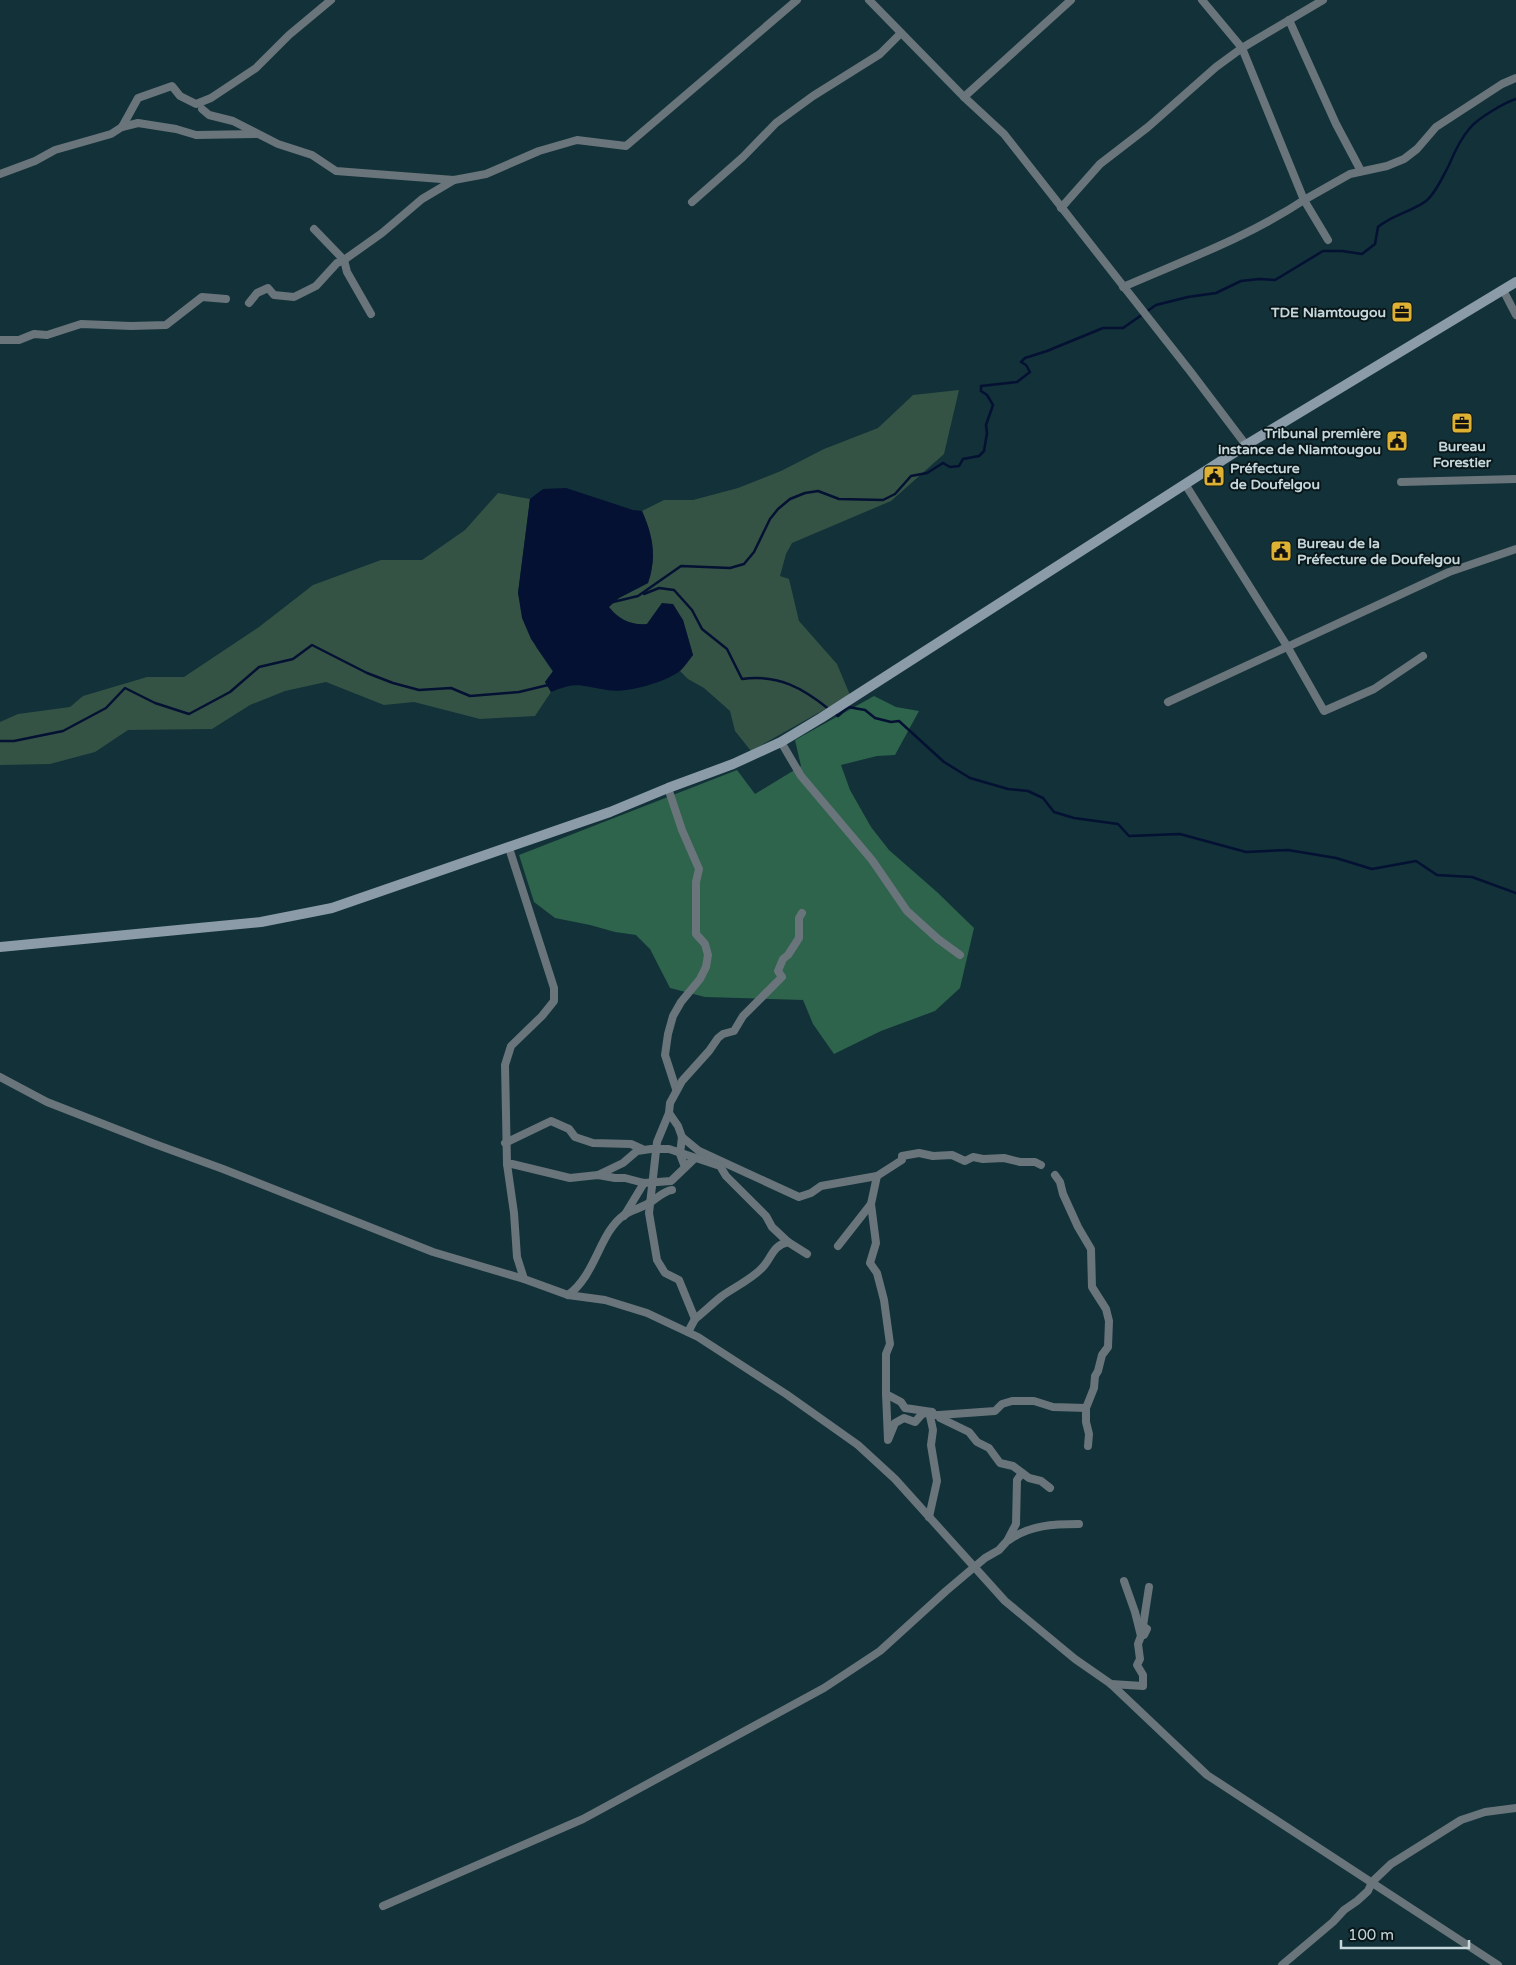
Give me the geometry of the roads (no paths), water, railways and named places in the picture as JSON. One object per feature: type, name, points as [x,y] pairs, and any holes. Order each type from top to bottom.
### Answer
[{"type":"main road","points":[[0,947],[261,922],[324,910],[610,812],[733,764],[781,742],[821,718],[1246,444],[1516,282]]},
{"type":"street","points":[[122,127],[138,98],[172,86],[180,96],[196,104],[211,98],[256,68],[289,35],[331,0]]},
{"type":"street","points":[[202,109],[209,115],[234,121],[278,144],[312,155],[336,171],[454,180],[486,174],[539,151],[577,140],[626,146],[797,0]]},
{"type":"street","points":[[869,0],[964,97],[1004,134],[1246,444]]},
{"type":"street","points":[[964,97],[1072,0]]},
{"type":"street","points":[[1202,0],[1242,48],[1304,200],[1328,240]]},
{"type":"street","points":[[1061,208],[1100,164],[1148,127],[1216,67],[1242,48],[1322,0]]},
{"type":"street","points":[[1289,20],[1336,124],[1361,171]]},
{"type":"street","points":[[692,202],[743,157],[776,123],[812,96],[864,66],[880,54],[901,33]]},
{"type":"street","points":[[1123,287],[1231,241],[1276,218],[1350,174],[1387,166],[1404,159],[1417,149],[1436,126],[1502,84],[1516,78]]},
{"type":"street","points":[[0,174],[36,161],[55,150],[111,134],[122,127],[138,123],[176,129],[196,135],[257,134]]},
{"type":"street","points":[[249,302],[257,293],[268,288],[274,295],[294,297],[316,286],[337,263],[382,233],[422,199],[454,180]]},
{"type":"street","points":[[314,229],[344,260],[347,272],[371,314]]},
{"type":"street","points":[[1503,290],[1516,315]]},
{"type":"street","points":[[0,340],[19,340],[34,334],[47,335],[81,324],[166,325],[202,297],[226,299]]},
{"type":"street","points":[[1401,482],[1516,479]]},
{"type":"street","points":[[1186,484],[1287,646],[1324,710],[1374,689],[1423,656]]},
{"type":"street","points":[[1168,702],[1449,572],[1516,549]]},
{"type":"street","points":[[781,742],[801,776],[872,860],[907,911],[938,939],[960,955]]},
{"type":"street","points":[[668,788],[682,830],[699,870],[696,882],[696,934],[705,944],[708,955],[706,967],[700,979],[681,1002],[668,1034],[665,1055],[676,1089]]},
{"type":"street","points":[[509,848],[554,988],[554,1001],[542,1016],[511,1046],[506,1065],[507,1164],[514,1213],[517,1257],[524,1279]]},
{"type":"street","points":[[695,1319],[679,1280],[665,1273],[657,1260],[649,1213],[657,1145],[676,1089],[718,1038],[723,1034],[734,1031],[743,1016],[782,977],[778,971],[783,959],[788,955],[799,938],[799,918],[802,913]]},
{"type":"street","points":[[0,1076],[47,1102],[433,1252],[568,1294],[605,1300],[647,1313],[698,1337],[786,1394],[858,1445],[895,1479],[1004,1601],[1075,1659],[1111,1684],[1207,1775],[1498,1965]]},
{"type":"street","points":[[669,1114],[678,1126],[682,1137],[680,1154],[685,1167]]},
{"type":"street","points":[[506,1143],[551,1121],[569,1129],[575,1137],[593,1144],[599,1142],[631,1144],[643,1150]]},
{"type":"street","points":[[682,1137],[699,1151],[799,1198],[821,1186],[877,1176],[902,1160],[902,1156],[919,1153],[933,1156],[952,1155],[965,1161],[973,1157],[983,1159],[1004,1158],[1020,1162],[1035,1162],[1041,1165]]},
{"type":"street","points":[[598,1175],[623,1163],[637,1151],[657,1145],[720,1166],[726,1176],[758,1207],[772,1227],[788,1242],[807,1254]]},
{"type":"street","points":[[507,1164],[570,1178],[598,1175],[644,1183],[672,1181],[695,1158]]},
{"type":"street","points":[[1055,1175],[1060,1182],[1062,1194],[1078,1227],[1091,1249],[1092,1287],[1106,1309],[1109,1321],[1108,1347],[1102,1355],[1095,1376],[1094,1388],[1086,1408],[1086,1422],[1089,1434],[1088,1446]]},
{"type":"street","points":[[877,1176],[870,1204],[876,1243],[870,1263],[877,1273],[884,1300],[890,1344],[886,1354],[888,1440],[895,1423],[904,1418],[915,1422],[922,1414],[995,1411],[1002,1404],[1034,1401],[1053,1408],[1086,1408]]},
{"type":"street","points":[[568,1294],[576,1289],[590,1270],[613,1228],[624,1216],[644,1183]]},
{"type":"street","points":[[624,1216],[651,1202],[667,1190],[672,1190]]},
{"type":"street","points":[[838,1246],[870,1204]]},
{"type":"street","points":[[688,1332],[695,1319],[722,1296],[764,1267],[777,1246],[788,1242]]},
{"type":"street","points":[[886,1394],[901,1402],[905,1408],[935,1413],[940,1418],[969,1432],[977,1442],[989,1448],[1000,1463],[1013,1466],[1050,1488]]},
{"type":"street","points":[[928,1517],[936,1481],[931,1445],[933,1430],[930,1416],[935,1413]]},
{"type":"street","points":[[383,1906],[583,1819],[824,1688],[880,1652],[974,1568],[999,1550],[1007,1541],[1016,1524],[1017,1480],[1022,1473]]},
{"type":"street","points":[[1007,1541],[1019,1533],[1048,1524],[1079,1524]]},
{"type":"street","points":[[1111,1684],[1143,1686],[1143,1675],[1137,1665],[1140,1659],[1138,1644],[1140,1636],[1135,1612],[1124,1581]]},
{"type":"street","points":[[1140,1636],[1144,1635],[1147,1629],[1143,1626],[1149,1587]]},
{"type":"street","points":[[1282,1965],[1368,1891],[1372,1882],[1392,1864],[1461,1820],[1485,1812],[1516,1808]]},
{"type":"water","points":[[566,488],[633,510],[642,511],[649,529],[653,555],[648,583],[619,598],[609,607],[626,621],[636,624],[647,624],[662,603],[673,604],[683,620],[693,655],[681,670],[666,679],[635,689],[615,691],[573,685],[551,692],[545,682],[553,671],[531,639],[522,618],[518,593],[530,499],[543,489]]},
{"type":"waterway","points":[[613,602],[638,596],[681,566],[730,568],[744,564],[754,552],[770,519],[778,509],[790,499],[805,493],[818,491],[839,499],[883,500],[895,494],[911,476],[927,473],[943,463],[950,467],[959,466],[963,459],[979,456],[984,451],[987,433],[986,425],[993,405],[987,395],[981,391],[981,386],[1017,382],[1030,372],[1026,365],[1021,362],[1025,358],[1103,328],[1123,328],[1156,305],[1188,297],[1216,293],[1241,281],[1275,280],[1323,251],[1362,254],[1375,244],[1378,227],[1389,219],[1420,205],[1430,198],[1461,141],[1474,124],[1492,111],[1516,99]]},
{"type":"waterway","points":[[644,594],[659,588],[674,590],[692,610],[702,629],[727,649],[742,679],[767,679],[789,684],[810,695],[830,710]]},
{"type":"waterway","points":[[0,741],[14,741],[63,731],[106,708],[125,688],[155,703],[189,714],[230,692],[259,667],[293,659],[312,645],[367,673],[419,690],[451,688],[470,696],[519,692],[548,685]]},
{"type":"waterway","points":[[835,713],[838,716],[848,707],[865,710],[875,718],[891,722],[899,721],[944,762],[970,778],[1008,789],[1028,791],[1043,798],[1054,812],[1074,818],[1118,824],[1129,836],[1180,834],[1246,852],[1288,850],[1336,858],[1372,869],[1416,861],[1437,875],[1472,877],[1516,893]]},
{"type":"place","name":"TDE Niamtougou","points":[[1402,312]]},
{"type":"place","name":"Bureau Forestier","points":[[1462,423]]},
{"type":"place","name":"Tribunal première instance de Niamtougou","points":[[1397,441]]},
{"type":"place","name":"Préfecture de Doufelgou","points":[[1214,476]]},
{"type":"place","name":"Bureau de la Préfecture de Doufelgou","points":[[1281,551]]}]
